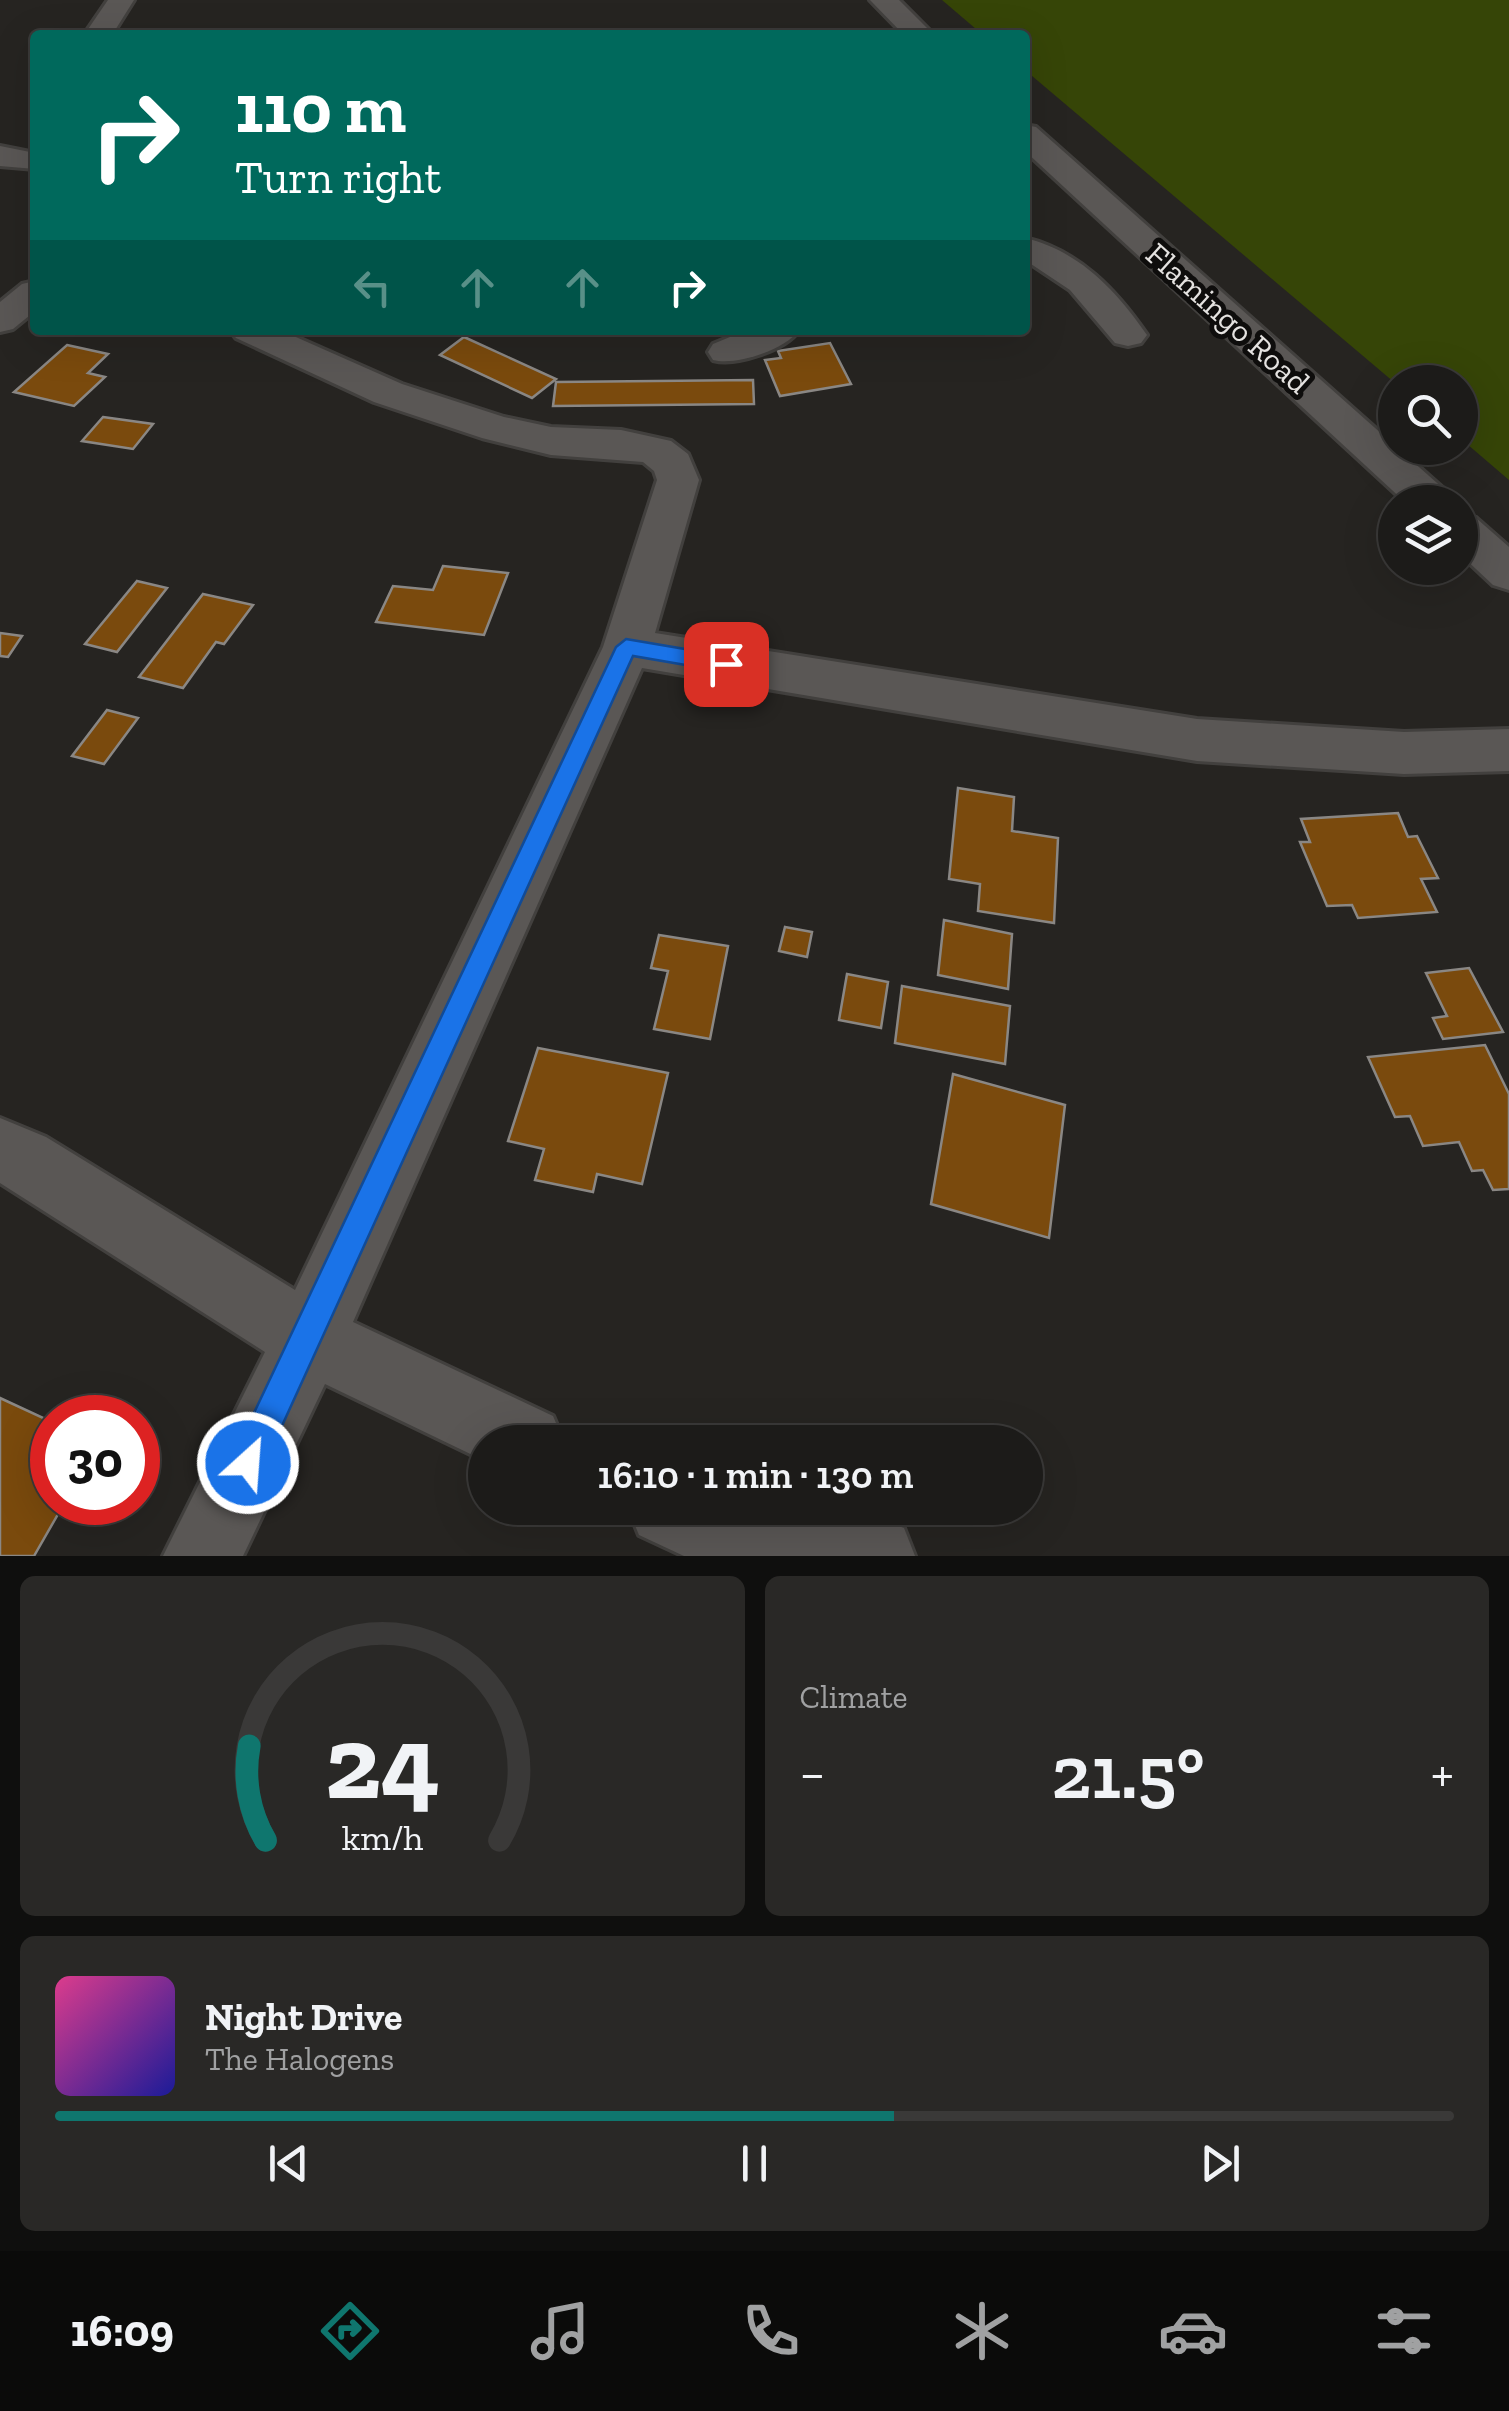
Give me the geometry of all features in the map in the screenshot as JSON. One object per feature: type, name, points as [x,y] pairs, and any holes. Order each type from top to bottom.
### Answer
[{"type":"street","points":[[101,30],[121,0]]},
{"type":"street","points":[[883,0],[915,30]]},
{"type":"street","name":"Flamingo Road","points":[[1030,139],[1412,485]]},
{"type":"street","points":[[1030,250],[1084,279],[1128,335]]},
{"type":"street","points":[[0,321],[30,296]]},
{"type":"street","points":[[202,1556],[309,1338],[626,647],[678,480],[673,464],[656,452],[621,444],[551,441],[496,429],[388,393],[260,335]]},
{"type":"street","points":[[727,352],[768,335]]},
{"type":"street","points":[[1478,546],[1509,574]]},
{"type":"street","points":[[626,647],[1197,740],[1404,753],[1509,750]]},
{"type":"street","points":[[0,1150],[309,1338],[491,1425]]},
{"type":"street","points":[[697,1525],[742,1550],[876,1556]]},
{"type":"green space","points":[[942,0],[1509,0],[1509,480],[1478,453],[1478,365],[1378,365],[1378,369],[1030,74],[1030,30],[977,30]]},
{"type":"building","points":[[464,337],[556,379],[532,398],[440,355]]},
{"type":"building","points":[[830,343],[851,384],[780,396],[765,360],[781,358],[778,351]]},
{"type":"building","points":[[67,345],[108,354],[88,373],[105,377],[74,406],[14,392]]},
{"type":"building","points":[[753,380],[754,404],[553,406],[556,382]]},
{"type":"building","points":[[103,417],[153,424],[133,449],[82,441]]},
{"type":"building","points":[[443,566],[508,573],[484,635],[376,622],[393,586],[433,590]]},
{"type":"building","points":[[137,581],[167,588],[117,652],[85,644]]},
{"type":"building","points":[[203,594],[253,605],[224,644],[216,642],[183,688],[139,677]]},
{"type":"building","points":[[0,633],[22,636],[8,657],[0,656]]},
{"type":"building","points":[[107,710],[138,718],[104,764],[72,756]]},
{"type":"building","points":[[958,788],[1014,797],[1012,831],[1058,838],[1054,923],[978,911],[980,884],[949,879]]},
{"type":"building","points":[[1398,813],[1408,837],[1417,836],[1438,878],[1421,879],[1437,912],[1358,918],[1352,905],[1327,906],[1300,842],[1310,842],[1301,819]]},
{"type":"building","points":[[944,920],[1012,934],[1008,989],[938,975]]},
{"type":"building","points":[[785,927],[812,932],[807,957],[779,951]]},
{"type":"building","points":[[659,935],[728,946],[710,1039],[654,1029],[668,971],[651,968]]},
{"type":"building","points":[[1469,968],[1503,1032],[1443,1039],[1433,1018],[1447,1016],[1426,973]]},
{"type":"building","points":[[847,974],[888,982],[881,1028],[839,1020]]},
{"type":"building","points":[[902,986],[1010,1006],[1005,1064],[895,1043]]},
{"type":"building","points":[[1485,1045],[1509,1094],[1509,1189],[1493,1190],[1483,1170],[1472,1171],[1459,1142],[1423,1146],[1410,1116],[1395,1117],[1368,1057]]},
{"type":"building","points":[[538,1048],[668,1073],[642,1184],[597,1174],[593,1192],[535,1180],[544,1149],[508,1141]]},
{"type":"building","points":[[953,1074],[1065,1105],[1049,1238],[931,1204]]},
{"type":"building","points":[[0,1398],[30,1412],[30,1525],[52,1525],[34,1556],[0,1556]]},
{"type":"route","points":[[248,1463],[393,1158],[626,647],[726,664]]}]
